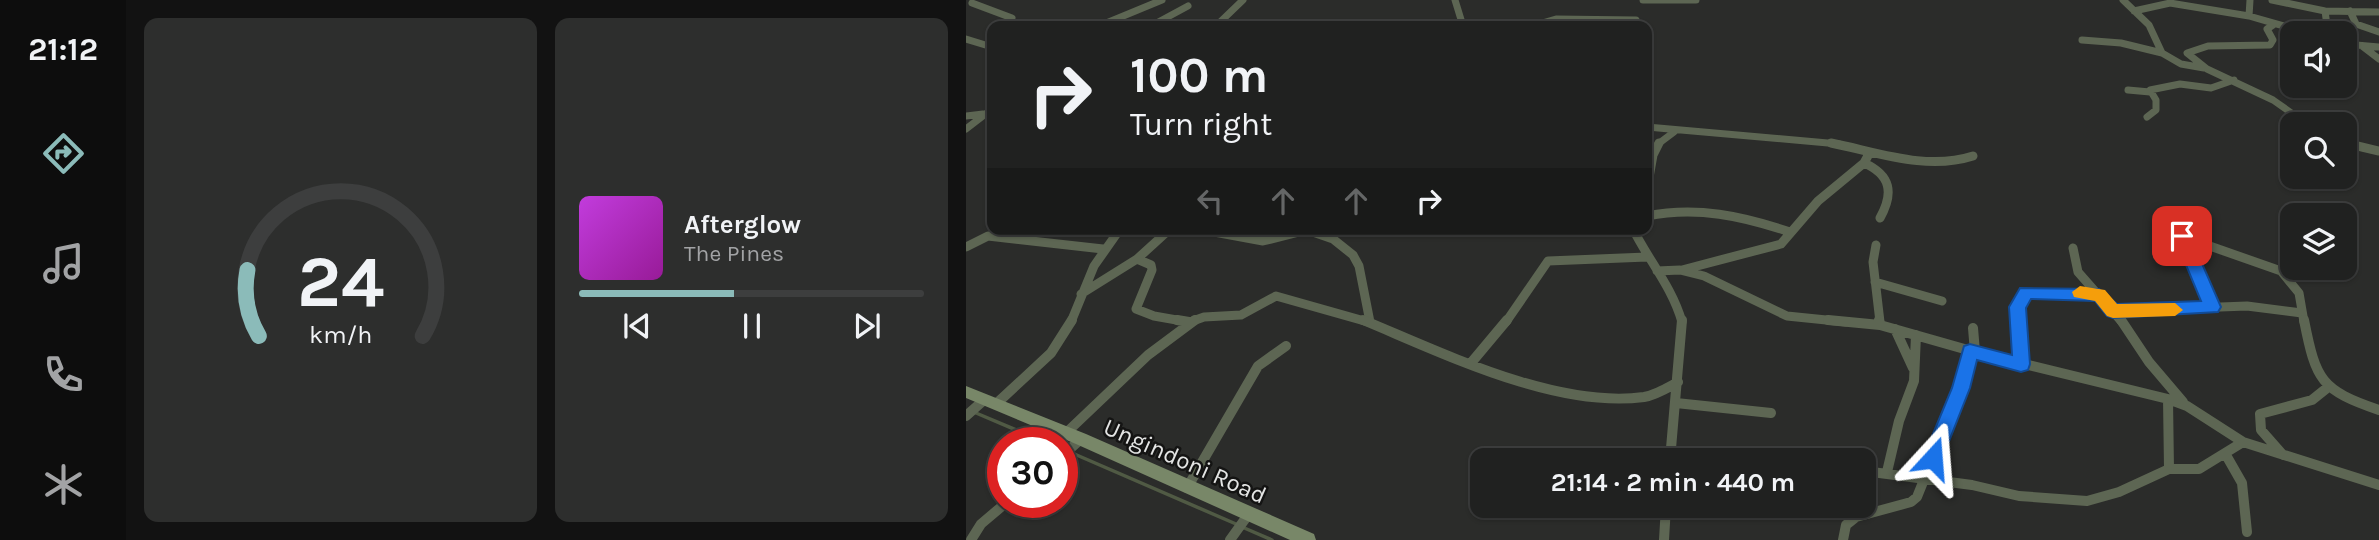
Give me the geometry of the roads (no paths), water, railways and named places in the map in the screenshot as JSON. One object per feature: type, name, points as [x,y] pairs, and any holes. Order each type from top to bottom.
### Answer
[{"type":"main road","name":"Ungindoni Road","points":[[966,392],[1051,427]]},
{"type":"main road","name":"Ungindoni Road","points":[[1078,438],[1308,540]]},
{"type":"street","points":[[1113,21],[1162,0]]},
{"type":"street","points":[[1222,21],[1243,0]]},
{"type":"street","points":[[1455,0],[1461,21]]},
{"type":"street","points":[[1643,0],[1696,0]]},
{"type":"street","points":[[2123,0],[2152,29],[2162,53]]},
{"type":"street","points":[[2249,16],[2250,0]]},
{"type":"street","points":[[2272,0],[2325,12],[2379,12]]},
{"type":"street","points":[[972,3],[1012,18]]},
{"type":"street","points":[[2134,11],[2170,3],[2249,16],[2280,26]]},
{"type":"street","points":[[1161,21],[1188,6]]},
{"type":"street","points":[[2325,12],[2327,21]]},
{"type":"street","points":[[2350,12],[2359,26],[2379,32]]},
{"type":"street","points":[[1548,21],[1557,18],[1586,21]]},
{"type":"street","points":[[1631,21],[1636,20]]},
{"type":"street","points":[[2207,69],[2189,56],[2188,51],[2214,44],[2264,47],[2273,43],[2267,29],[2273,24]]},
{"type":"street","points":[[966,39],[987,45]]},
{"type":"street","points":[[2082,40],[2092,43],[2121,43],[2162,53],[2181,64],[2207,69],[2235,80],[2290,112]]},
{"type":"street","points":[[2357,45],[2379,47]]},
{"type":"street","points":[[2362,46],[2379,59]]},
{"type":"street","points":[[2128,90],[2150,92],[2168,85],[2211,88],[2235,80]]},
{"type":"street","points":[[2147,117],[2156,110],[2150,92]]},
{"type":"street","points":[[966,116],[985,114]]},
{"type":"street","points":[[966,129],[985,114]]},
{"type":"street","points":[[1652,128],[1824,141],[1922,162],[1954,162],[1973,156]]},
{"type":"street","points":[[1652,155],[1656,145],[1666,135],[1679,131]]},
{"type":"street","points":[[2357,146],[2379,151]]},
{"type":"street","points":[[1657,271],[1680,270],[1781,244],[1818,201],[1864,163],[1870,152]]},
{"type":"street","points":[[1864,163],[1881,170],[1887,181],[1890,202],[1880,218]]},
{"type":"street","points":[[1652,215],[1671,211],[1721,213],[1790,232]]},
{"type":"street","points":[[2167,231],[2281,271],[2299,293],[2318,373],[2327,388],[2379,410]]},
{"type":"street","points":[[966,247],[987,232]]},
{"type":"street","points":[[966,416],[990,402],[1058,344],[1103,248],[1115,235]]},
{"type":"street","points":[[1081,294],[1137,260],[1164,235]]},
{"type":"street","points":[[1223,235],[1263,241],[1287,235]]},
{"type":"street","points":[[1321,235],[1333,239],[1353,254],[1359,266],[1370,322]]},
{"type":"street","points":[[1637,235],[1647,257],[1672,292],[1682,321],[1671,448]]},
{"type":"street","points":[[983,236],[1103,248]]},
{"type":"street","points":[[2182,236],[2212,307]]},
{"type":"street","points":[[1876,244],[1873,255],[1880,325]]},
{"type":"street","points":[[2073,248],[2078,272],[2113,311],[2171,391],[2187,406],[2243,442],[2377,487]]},
{"type":"street","points":[[1471,363],[1502,328],[1548,261],[1647,257]]},
{"type":"street","points":[[1137,260],[1151,265],[1152,270],[1136,309],[1154,316],[1189,322]]},
{"type":"street","points":[[1680,270],[1721,283],[1787,316],[1880,325],[1973,352],[2168,399],[2187,406]]},
{"type":"street","points":[[1875,282],[1942,301]]},
{"type":"street","points":[[2021,364],[2018,307],[2026,293],[2099,295]]},
{"type":"street","points":[[1072,427],[1148,355],[1189,322],[1204,317],[1241,315],[1276,296],[1370,322],[1496,374],[1541,386],[1609,398],[1656,394],[1678,382]]},
{"type":"street","points":[[2113,311],[2264,307],[2302,313]]},
{"type":"street","points":[[1843,540],[1846,525],[1856,517],[1911,502],[1927,478],[1973,352],[1973,328]]},
{"type":"street","points":[[1895,329],[1915,373]]},
{"type":"street","points":[[1887,472],[1899,421],[1915,373],[1916,335]]},
{"type":"street","points":[[1187,488],[1258,366],[1286,346]]},
{"type":"street","points":[[2283,455],[2261,430],[2260,414],[2278,407],[2303,405],[2327,388]]},
{"type":"street","points":[[2168,399],[2169,469]]},
{"type":"street","points":[[1676,403],[1771,413]]},
{"type":"street","points":[[1078,442],[1081,439]]},
{"type":"street","points":[[1876,472],[1927,478],[2019,496],[2087,501],[2119,492],[2169,469],[2189,473],[2226,455],[2243,442]]},
{"type":"street","points":[[2226,455],[2242,483],[2247,532]]},
{"type":"street","points":[[1230,540],[1248,515]]},
{"type":"street","points":[[971,540],[988,518]]},
{"type":"street","points":[[1664,540],[1666,518]]},
{"type":"waterway","points":[[976,413],[1009,427]]},
{"type":"waterway","points":[[1078,456],[1236,524]]},
{"type":"waterway","points":[[1242,527],[1272,540]]}]
